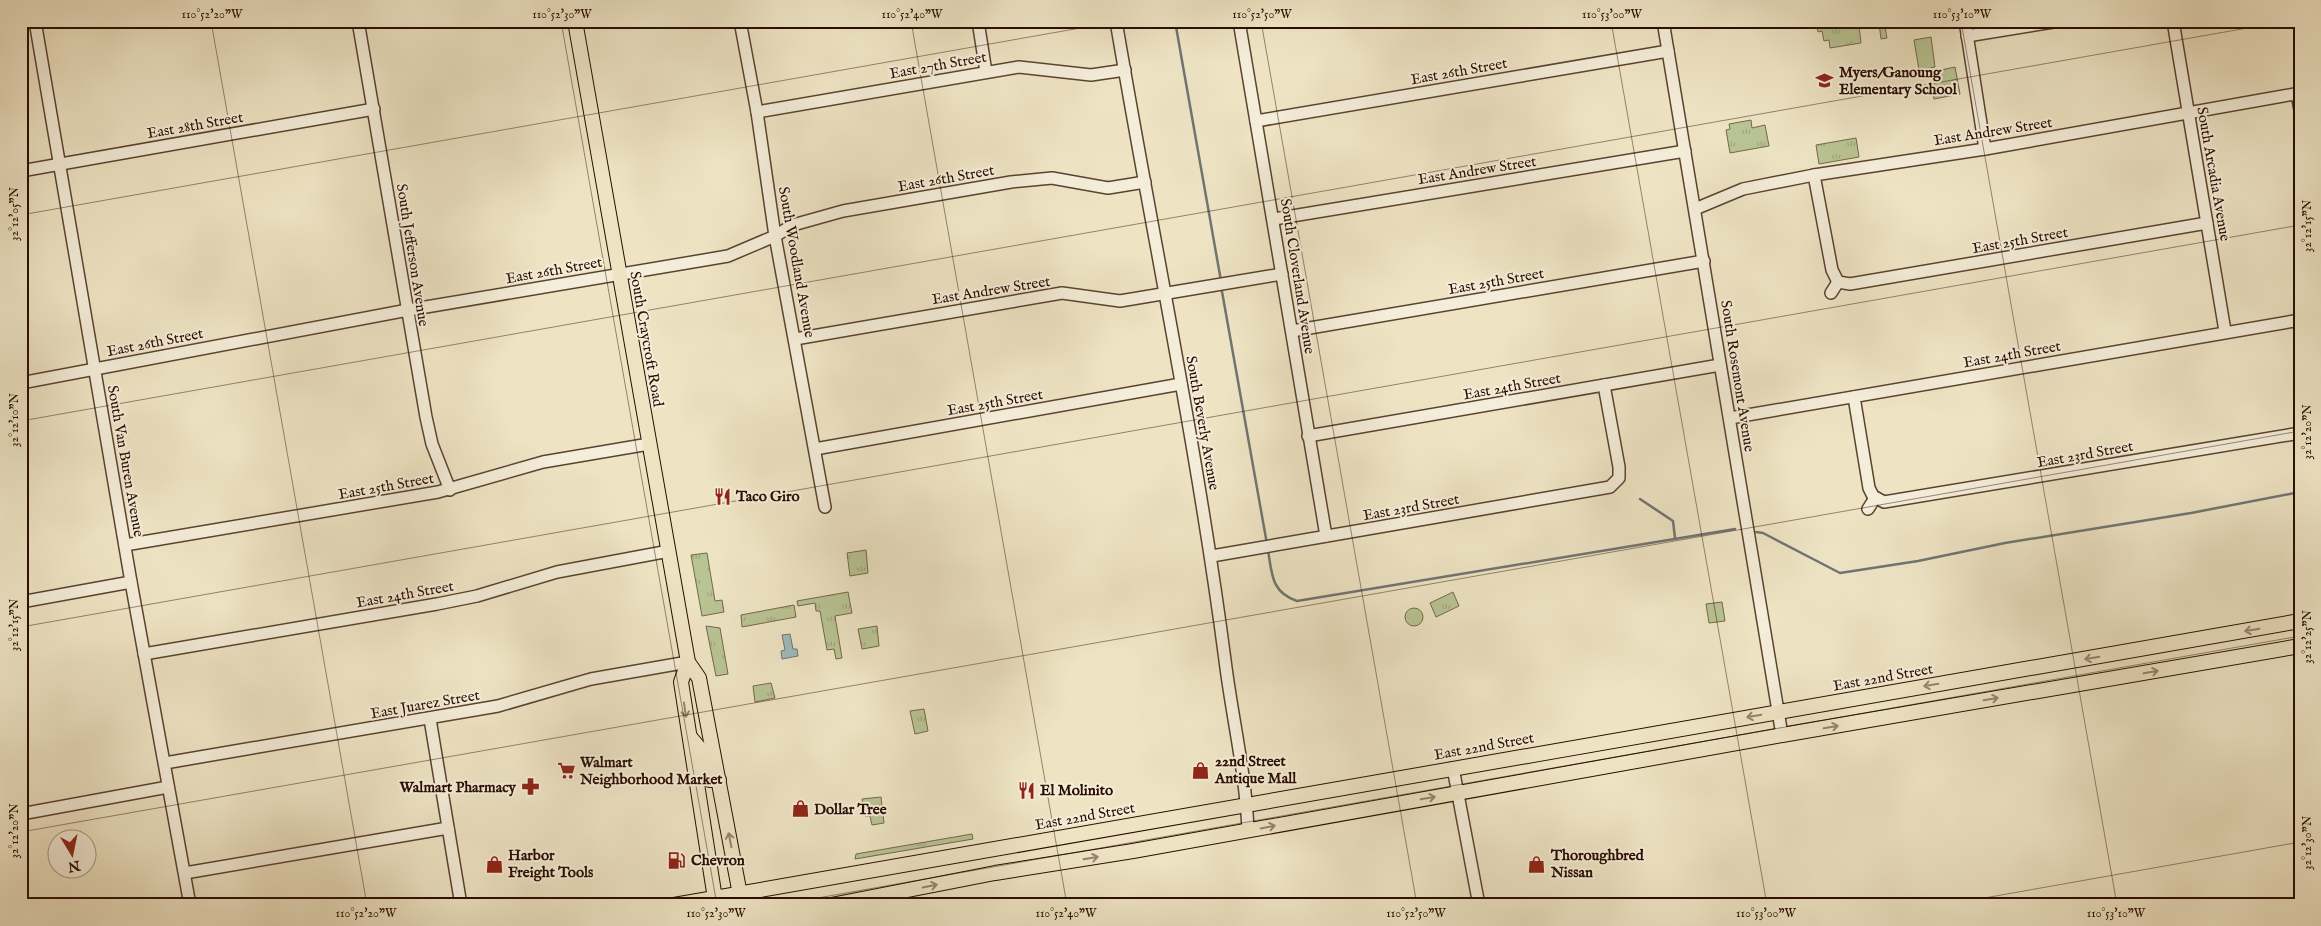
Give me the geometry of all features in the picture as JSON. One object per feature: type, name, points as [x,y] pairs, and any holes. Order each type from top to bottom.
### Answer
[{"type":"main road","name":"South Craycroft Road","points":[[575,21],[618,274],[688,662],[700,678],[741,899]]},
{"type":"main road","name":"East 22nd Street","points":[[674,905],[741,899],[1247,804],[2300,622]]},
{"type":"main road","points":[[831,905],[995,873],[1248,831],[1782,735],[2300,646]]},
{"type":"main road","name":"South Craycroft Road","points":[[688,662],[681,682],[715,901]]},
{"type":"main road","points":[[2060,663],[2064,687]]},
{"type":"main road","points":[[689,735],[701,750],[708,778],[719,780]]},
{"type":"street","name":"South Van Buren Avenue","points":[[35,21],[131,582],[190,905]]},
{"type":"street","name":"South Jefferson Avenue","points":[[358,21],[427,423],[432,444],[450,490]]},
{"type":"street","name":"South Woodland Avenue","points":[[740,21],[757,112],[775,236],[796,339],[825,507]]},
{"type":"street","points":[[978,21],[986,72]]},
{"type":"street","name":"South Beverly Avenue","points":[[1116,21],[1212,556],[1232,713],[1247,804],[1248,831]]},
{"type":"street","name":"South Cloverland Avenue","points":[[1239,21],[1274,219],[1308,436],[1326,536]]},
{"type":"street","name":"South Rosemont Avenue","points":[[1663,21],[1782,735]]},
{"type":"street","points":[[1965,21],[1985,148]]},
{"type":"street","points":[[1967,36],[2060,21]]},
{"type":"street","name":"South Arcadia Avenue","points":[[2173,21],[2225,331]]},
{"type":"street","name":"East 26th Street","points":[[1256,121],[1668,51]]},
{"type":"street","name":"East 27th Street","points":[[757,112],[1019,67],[1091,75],[1125,70]]},
{"type":"street","points":[[2298,94],[2300,110]]},
{"type":"street","name":"East Andrew Street","points":[[1695,209],[1743,189],[1814,175],[2189,114],[2298,94]]},
{"type":"street","name":"East 28th Street","points":[[21,171],[374,109]]},
{"type":"street","name":"East Andrew Street","points":[[1274,219],[1684,151]]},
{"type":"street","points":[[1814,175],[1832,270],[1838,282],[1830,293]]},
{"type":"street","name":"East 26th Street","points":[[21,382],[408,310],[728,256],[775,236],[793,225],[843,211],[1023,179],[1052,178],[1108,188],[1145,182]]},
{"type":"street","name":"East 25th Street","points":[[1838,282],[1850,284],[2207,223]]},
{"type":"street","name":"East 25th Street","points":[[1292,331],[1704,261]]},
{"type":"street","name":"East Andrew Street","points":[[796,339],[1062,293],[1120,301],[1282,274]]},
{"type":"street","name":"East 24th Street","points":[[1730,418],[2225,331],[2300,320]]},
{"type":"street","name":"East 24th Street","points":[[1308,436],[1720,365]]},
{"type":"street","name":"East 25th Street","points":[[815,449],[1181,384]]},
{"type":"street","name":"East 23rd Street","points":[[1212,556],[1618,486],[1619,467],[1604,385]]},
{"type":"street","points":[[1854,397],[1869,488],[1875,498],[1868,509]]},
{"type":"street","name":"East 23rd Street","points":[[1875,498],[1881,501],[1889,501],[2300,433]]},
{"type":"street","name":"East 25th Street","points":[[126,545],[450,490],[543,462],[649,444]]},
{"type":"street","name":"East 24th Street","points":[[144,654],[460,600],[557,572],[669,551]]},
{"type":"street","points":[[21,602],[131,582]]},
{"type":"street","name":"East Juarez Street","points":[[165,763],[498,706],[591,680],[688,662]]},
{"type":"street","points":[[430,719],[460,905]]},
{"type":"street","points":[[1453,768],[1479,905]]},
{"type":"street","points":[[21,814],[168,787]]},
{"type":"street","points":[[185,873],[448,828]]},
{"type":"green space","points":[[1816,21],[1884,21],[1887,38],[1881,39],[1879,23],[1859,26],[1861,43],[1830,48],[1829,40],[1824,41],[1822,31],[1818,32]]},
{"type":"green space","points":[[1931,37],[1935,67],[1919,70],[1914,40]]},
{"type":"green space","points":[[1955,67],[1960,94],[1934,99],[1931,83],[1936,71]]},
{"type":"green space","points":[[1751,120],[1752,128],[1765,125],[1769,146],[1730,153],[1726,130],[1730,129],[1729,124]]},
{"type":"green space","points":[[1856,138],[1859,157],[1819,164],[1816,145]]},
{"type":"green space","points":[[866,550],[868,573],[850,576],[847,553]]},
{"type":"green space","points":[[707,553],[715,601],[722,600],[724,612],[702,616],[691,555]]},
{"type":"green space","points":[[848,592],[852,613],[835,616],[842,658],[836,659],[834,649],[827,650],[820,611],[816,611],[815,603],[798,606],[797,601]]},
{"type":"green space","points":[[1453,592],[1459,606],[1436,617],[1430,603]]},
{"type":"green space","points":[[1722,602],[1725,621],[1709,623],[1706,604]]},
{"type":"green space","points":[[794,605],[796,617],[742,627],[741,615]]},
{"type":"green space","points":[[1414,608],[1422,613],[1423,617],[1418,625],[1414,626],[1406,621],[1405,617],[1410,609]]},
{"type":"green space","points":[[706,626],[720,628],[728,674],[716,676]]},
{"type":"green space","points":[[877,626],[879,646],[862,649],[858,629]]},
{"type":"green space","points":[[771,683],[775,698],[755,702],[753,686]]},
{"type":"green space","points":[[924,709],[928,731],[915,734],[910,711]]},
{"type":"green space","points":[[881,797],[884,823],[872,825],[870,816],[865,816],[862,799]]},
{"type":"green space","points":[[972,834],[973,839],[855,859],[856,854]]},
{"type":"water","points":[[790,634],[793,649],[797,649],[798,656],[782,659],[781,651],[785,650],[782,635]]},
{"type":"waterway","points":[[1175,21],[1221,281]]},
{"type":"waterway","points":[[1221,286],[1267,544]]},
{"type":"waterway","points":[[1756,532],[1763,533],[1840,573],[1918,561],[2005,543],[2191,513],[2300,492]]},
{"type":"waterway","points":[[1640,499],[1673,521],[1675,538]]},
{"type":"waterway","points":[[1268,550],[1272,574],[1277,587],[1282,593],[1297,601],[1735,529]]},
{"type":"place","name":"Myers/Ganoung Elementary School","points":[[1825,81]]},
{"type":"place","name":"Taco Giro","points":[[722,496]]},
{"type":"place","name":"22nd Street Antique Mall","points":[[1201,770]]},
{"type":"place","name":"Walmart Neighborhood Market","points":[[566,771]]},
{"type":"place","name":"Walmart Pharmacy","points":[[530,787]]},
{"type":"place","name":"El Molinito","points":[[1026,790]]},
{"type":"place","name":"Dollar Tree","points":[[800,809]]},
{"type":"place","name":"Chevron","points":[[677,860]]},
{"type":"place","name":"Harbor Freight Tools","points":[[494,864]]},
{"type":"place","name":"Thoroughbred Nissan","points":[[1537,864]]}]
